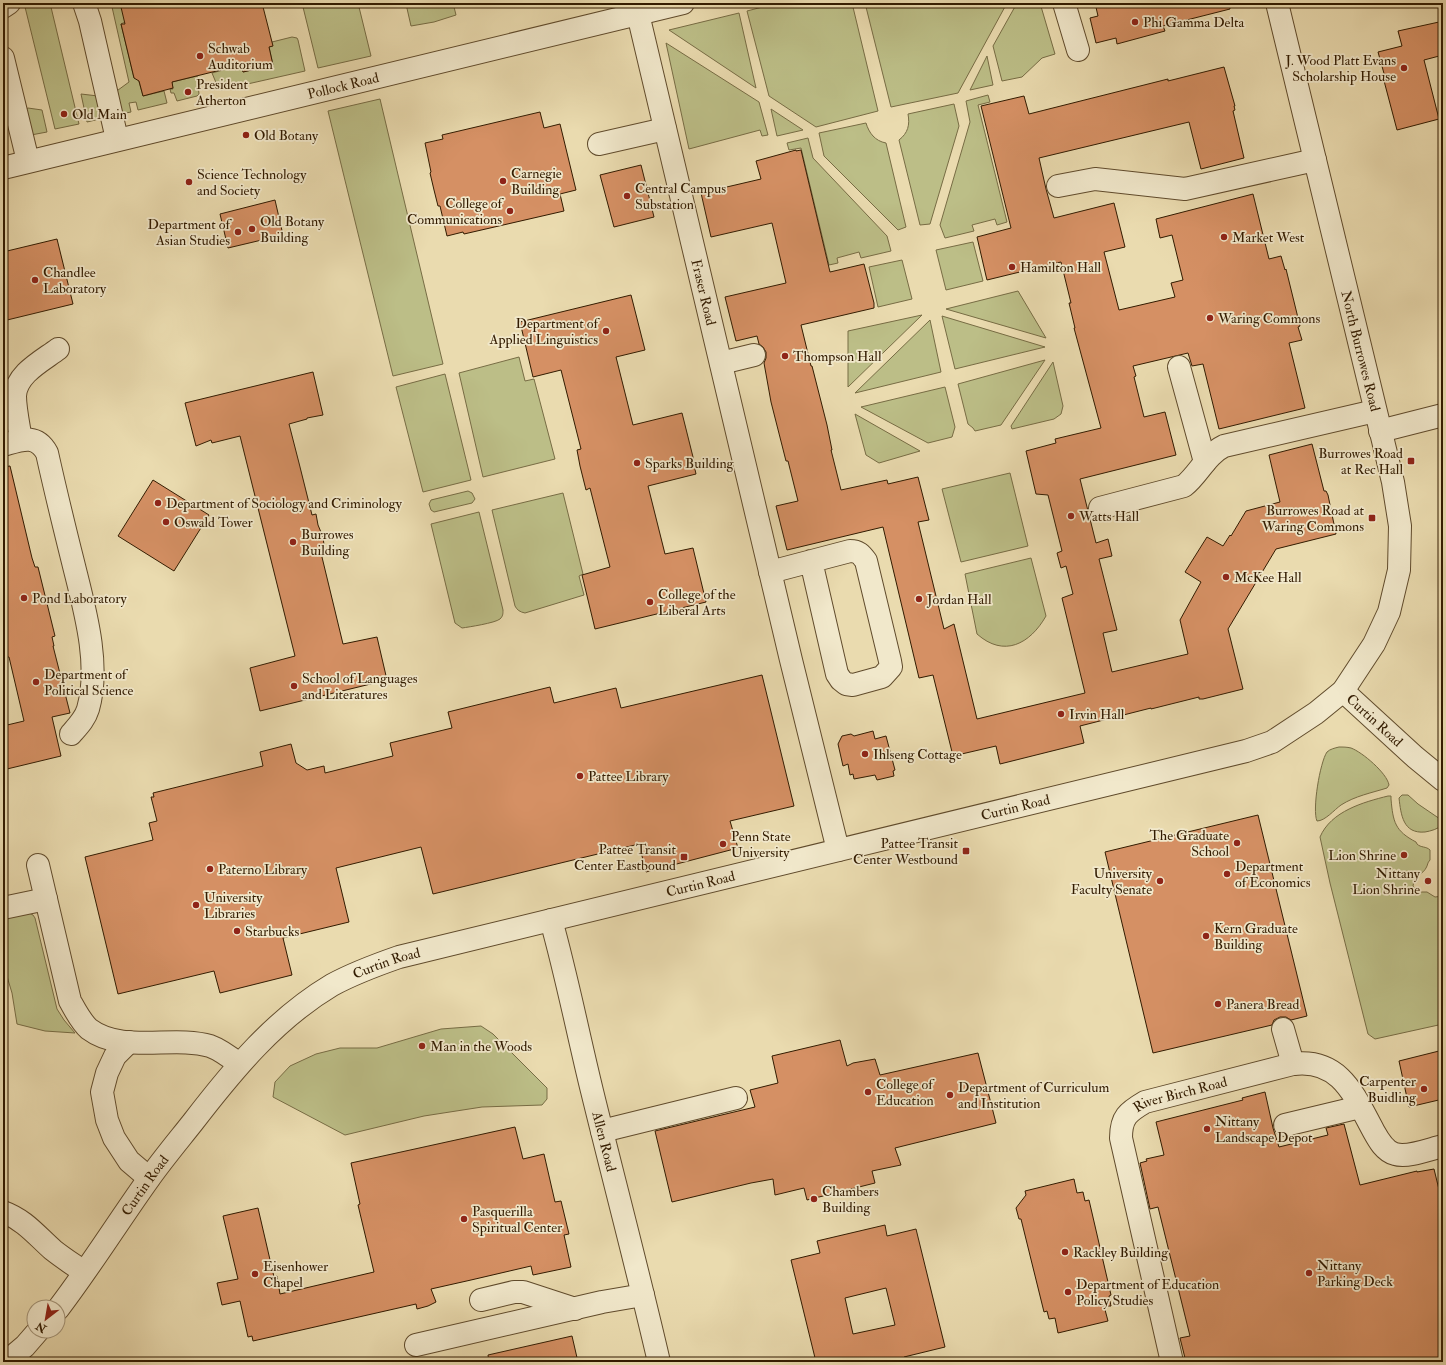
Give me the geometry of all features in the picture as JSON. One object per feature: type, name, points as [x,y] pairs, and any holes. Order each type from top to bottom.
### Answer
[{"type":"street","points":[[3,7],[9,3]]},
{"type":"street","points":[[84,3],[90,21],[118,139]]},
{"type":"street","name":"Pollock Road","points":[[3,168],[683,3]]},
{"type":"street","points":[[1064,3],[1078,50]]},
{"type":"street","name":"North Burrowes Road","points":[[1277,3],[1393,482],[1400,526],[1399,570],[1392,604],[1368,655],[1343,691]]},
{"type":"street","name":"Fraser Road","points":[[638,14],[770,572],[838,850]]},
{"type":"street","points":[[3,58],[28,161]]},
{"type":"street","points":[[599,144],[665,129]]},
{"type":"street","points":[[1058,186],[1095,179],[1185,189],[1315,160]]},
{"type":"street","points":[[58,349],[33,367],[19,382],[15,396],[12,442],[28,439],[37,442],[47,453],[88,628],[93,669],[91,694],[88,710],[81,723],[71,734]]},
{"type":"street","points":[[721,363],[754,355]]},
{"type":"street","points":[[1179,367],[1205,462]]},
{"type":"street","points":[[1100,508],[1184,486],[1192,480],[1212,453],[1224,446],[1378,421],[1443,415]]},
{"type":"street","points":[[770,572],[811,561],[850,551],[856,551],[862,555],[866,561],[890,661],[890,667],[882,677],[853,685],[846,684],[841,680],[838,674],[811,561]]},
{"type":"street","name":"Curtin Road","points":[[65,1299],[149,1178],[239,1064],[265,1036],[307,1002],[333,985],[362,970],[399,957],[1246,751],[1272,742],[1316,713],[1343,691],[1415,757],[1443,780]]},
{"type":"street","points":[[38,865],[70,1001],[78,1015],[89,1028],[106,1038],[129,1042],[195,1044],[210,1046],[222,1052],[239,1064]]},
{"type":"street","points":[[3,908],[46,899]]},
{"type":"street","name":"Allen Road","points":[[551,920],[659,1362]]},
{"type":"street","points":[[1283,1030],[1292,1064]]},
{"type":"street","points":[[129,1042],[115,1056],[107,1074],[102,1092],[107,1120],[114,1138],[129,1161],[149,1178]]},
{"type":"street","name":"River Birch Road","points":[[1172,1362],[1121,1138],[1121,1127],[1124,1118],[1132,1109],[1145,1102],[1292,1064],[1312,1063],[1322,1066],[1330,1071],[1348,1087],[1376,1136],[1389,1151],[1406,1155],[1443,1146]]},
{"type":"street","points":[[602,1131],[736,1098]]},
{"type":"street","points":[[1285,1125],[1360,1107]]},
{"type":"street","points":[[3,1212],[28,1225],[55,1251],[84,1272]]},
{"type":"street","points":[[481,1300],[514,1292],[523,1292],[575,1309]]},
{"type":"street","points":[[416,1344],[602,1302],[643,1295]]},
{"type":"street","points":[[6,1362],[31,1339]]},
{"type":"green space","points":[[50,3],[79,124],[55,129],[25,7]]},
{"type":"green space","points":[[113,3],[125,3],[125,22],[121,24],[134,78],[138,78],[143,96],[164,91],[167,103],[138,110],[136,102],[129,103],[131,112],[121,114],[114,93],[129,82],[112,7]]},
{"type":"green space","points":[[302,3],[358,3],[371,56],[318,68]]},
{"type":"green space","points":[[453,3],[456,15],[434,22],[411,26],[406,4]]},
{"type":"green space","points":[[778,3],[852,3],[878,111],[816,127],[769,96],[747,11]]},
{"type":"green space","points":[[865,3],[1007,3],[958,93],[891,107]]},
{"type":"green space","points":[[1017,3],[1040,3],[1055,54],[1042,58],[1022,77],[1002,81],[993,46]]},
{"type":"green space","points":[[739,13],[756,88],[669,30]]},
{"type":"green space","points":[[292,37],[297,38],[298,40],[305,71],[221,90],[217,85],[212,73],[241,65],[243,72],[273,65],[269,47],[272,42]]},
{"type":"green space","points":[[666,43],[759,102],[768,135],[762,136],[760,130],[689,149]]},
{"type":"green space","points":[[987,56],[993,85],[970,90]]},
{"type":"green space","points":[[197,76],[199,94],[197,96],[177,101],[174,93],[171,93],[170,89],[173,89],[172,82]]},
{"type":"green space","points":[[81,94],[98,96],[104,118],[87,122]]},
{"type":"green space","points":[[988,95],[990,102],[978,105],[1007,222],[997,225],[995,219],[972,225],[974,231],[945,238],[940,225],[970,122],[966,101]]},
{"type":"green space","points":[[380,99],[443,364],[393,376],[328,111]]},
{"type":"green space","points":[[954,104],[959,126],[930,224],[920,225],[899,140],[908,128],[908,114]]},
{"type":"green space","points":[[26,109],[42,110],[47,132],[31,135]]},
{"type":"green space","points":[[771,109],[803,130],[777,136]]},
{"type":"green space","points":[[866,123],[873,136],[886,143],[906,227],[898,230],[824,156],[819,133]]},
{"type":"green space","points":[[808,138],[813,158],[887,236],[891,251],[861,258],[859,252],[837,258],[838,263],[829,265],[801,148],[789,150],[787,143]]},
{"type":"green space","points":[[973,242],[983,281],[946,290],[936,250]]},
{"type":"green space","points":[[902,260],[912,299],[878,307],[869,267]]},
{"type":"green space","points":[[1018,291],[1046,338],[946,309]]},
{"type":"green space","points":[[922,315],[848,387],[848,331]]},
{"type":"green space","points":[[942,316],[1045,347],[955,369]]},
{"type":"green space","points":[[930,320],[941,372],[855,393]]},
{"type":"green space","points":[[519,357],[525,381],[534,379],[555,459],[483,477],[459,373]]},
{"type":"green space","points":[[1045,360],[1001,425],[975,431],[968,424],[958,384]]},
{"type":"green space","points":[[1053,362],[1063,406],[1061,414],[1054,419],[1012,429],[1011,426]]},
{"type":"green space","points":[[445,374],[471,480],[423,492],[396,387]]},
{"type":"green space","points":[[945,387],[955,427],[952,437],[928,443],[861,407]]},
{"type":"green space","points":[[855,414],[920,451],[879,463],[866,455]]},
{"type":"green space","points":[[1010,473],[1028,546],[961,562],[942,489]]},
{"type":"green space","points":[[468,491],[472,493],[475,499],[472,503],[434,512],[431,510],[429,504],[431,500]]},
{"type":"green space","points":[[563,493],[583,574],[579,576],[584,595],[525,613],[518,610],[515,606],[492,510]]},
{"type":"green space","points":[[479,512],[503,614],[500,619],[493,622],[462,628],[455,623],[431,524]]},
{"type":"green space","points":[[1031,558],[1046,616],[1040,626],[1032,634],[1016,644],[1006,646],[997,645],[987,641],[977,634],[965,574]]},
{"type":"green space","points":[[1339,747],[1351,748],[1367,758],[1384,775],[1389,785],[1387,788],[1346,802],[1320,821],[1317,821],[1315,807],[1316,797],[1324,757],[1331,749]]},
{"type":"green space","points":[[1402,795],[1408,795],[1440,819],[1443,823],[1442,825],[1434,830],[1425,832],[1418,832],[1408,827],[1402,817],[1399,798]]},
{"type":"green space","points":[[1391,796],[1394,820],[1399,830],[1417,844],[1430,850],[1430,860],[1427,867],[1417,876],[1413,886],[1418,892],[1427,892],[1435,897],[1443,896],[1443,1024],[1375,1039],[1368,1034],[1320,837],[1325,828],[1340,814],[1369,801]]},
{"type":"green space","points":[[29,913],[35,918],[57,1009],[75,1033],[45,1031],[17,1024],[12,993],[3,963],[3,919]]},
{"type":"green space","points":[[481,1026],[493,1034],[547,1088],[547,1099],[542,1105],[482,1107],[424,1116],[345,1135],[273,1097],[275,1082],[290,1066],[316,1054],[340,1048],[377,1048],[441,1029]]},
{"type":"building","name":"Schwab Auditorium","points":[[120,3],[262,3],[273,46],[269,47],[273,65],[243,72],[241,65],[172,82],[173,88],[143,96],[139,81],[134,78],[121,24],[125,24]]},
{"type":"building","name":"Phi Gamma Delta","points":[[1095,3],[1229,3],[1230,9],[1163,26],[1165,31],[1117,44],[1116,38],[1096,43],[1090,18],[1098,16]]},
{"type":"building","name":"J. Wood Platt Evans Scholarship House","points":[[1439,22],[1439,26],[1443,25],[1443,55],[1424,60],[1439,119],[1397,130],[1378,52],[1402,46],[1398,31]]},
{"type":"building","points":[[1224,67],[1235,106],[1235,110],[1233,111],[1244,158],[1201,169],[1189,122],[1039,158],[1054,218],[1114,203],[1125,247],[1104,252],[1119,310],[1175,297],[1171,283],[1183,280],[1172,235],[1160,238],[1156,219],[1253,194],[1269,259],[1281,256],[1285,270],[1286,269],[1302,340],[1289,343],[1305,408],[1219,429],[1203,364],[1192,366],[1188,353],[1133,366],[1136,376],[1134,377],[1144,417],[1165,412],[1176,455],[1080,479],[1096,543],[1108,539],[1112,556],[1099,559],[1117,630],[1103,633],[1112,672],[1188,654],[1180,620],[1201,582],[1185,572],[1207,537],[1223,546],[1246,511],[1280,502],[1269,455],[1312,444],[1324,491],[1326,491],[1328,495],[1336,534],[1276,549],[1228,629],[1243,689],[1203,699],[1199,699],[1199,697],[1080,726],[1084,743],[1000,764],[996,746],[953,756],[933,675],[919,678],[883,527],[787,550],[776,506],[798,501],[771,402],[764,363],[766,352],[759,344],[757,336],[736,341],[725,297],[786,283],[772,223],[711,237],[701,193],[761,179],[756,161],[801,150],[830,272],[864,264],[874,303],[874,308],[801,325],[827,425],[831,450],[841,490],[887,480],[888,484],[918,477],[929,520],[918,522],[944,629],[954,624],[977,719],[1085,693],[1062,598],[1073,594],[1066,566],[1061,568],[1057,553],[1062,551],[1048,495],[1036,494],[1026,451],[1056,443],[1055,439],[1101,428],[1074,328],[1069,303],[1071,303],[1061,262],[987,280],[977,237],[1011,228],[981,106],[1024,96],[1029,114],[1168,79],[1168,81]]},
{"type":"building","name":"Carnegie Building","points":[[540,112],[544,128],[560,124],[576,190],[560,194],[564,211],[464,234],[463,232],[447,236],[440,206],[438,206],[434,190],[425,143],[443,139],[442,135]]},
{"type":"building","name":"Central Campus Substation","points":[[641,165],[654,217],[614,227],[600,175]]},
{"type":"building","name":"Old Botany Building","points":[[275,200],[283,235],[228,248],[220,214]]},
{"type":"building","name":"Chandlee Laboratory","points":[[57,239],[73,304],[3,321],[3,252]]},
{"type":"building","name":"Sparks Building","points":[[631,295],[645,350],[616,357],[633,425],[682,413],[696,474],[648,486],[665,554],[693,548],[706,602],[595,629],[582,575],[610,567],[590,488],[586,490],[580,466],[577,450],[581,449],[561,370],[533,377],[520,322]]},
{"type":"building","name":"Burrowes Building","points":[[313,372],[323,415],[289,424],[312,515],[316,514],[318,525],[323,537],[325,553],[321,553],[343,644],[377,637],[387,680],[260,711],[250,668],[295,656],[240,436],[212,443],[211,440],[196,446],[185,403]]},
{"type":"building","name":"Pond Laboratory","points":[[10,466],[32,558],[35,567],[38,567],[55,636],[52,637],[53,646],[70,713],[52,717],[61,756],[7,769],[3,752],[3,726],[24,721],[9,657],[7,657],[3,641],[3,467]]},
{"type":"building","name":"Oswald Tower","points":[[153,480],[209,515],[174,571],[118,536]]},
{"type":"building","points":[[762,675],[794,806],[730,821],[738,848],[646,872],[639,844],[433,894],[421,847],[336,868],[349,922],[283,938],[292,975],[220,993],[214,971],[118,994],[85,857],[153,840],[149,823],[157,821],[151,797],[154,797],[153,793],[263,766],[260,752],[291,744],[296,763],[307,770],[324,766],[325,773],[393,756],[390,743],[452,728],[448,712],[550,687],[554,703],[616,688],[621,708]]},
{"type":"building","name":"Ihlseng Cottage","points":[[873,731],[875,739],[886,736],[895,770],[893,771],[894,776],[877,780],[875,775],[854,779],[853,774],[850,775],[848,764],[843,766],[838,744],[842,736],[851,734],[854,736]]},
{"type":"building","name":"Kern Graduate Building","points":[[1258,815],[1307,1016],[1291,1020],[1286,1017],[1280,1017],[1274,1020],[1272,1025],[1153,1053],[1105,852]]},
{"type":"building","name":"Chambers Building","points":[[840,1040],[847,1066],[853,1063],[875,1059],[880,1075],[978,1053],[996,1123],[895,1148],[901,1165],[872,1171],[875,1183],[807,1200],[804,1188],[775,1195],[773,1179],[672,1202],[655,1131],[755,1107],[750,1090],[778,1083],[772,1056]]},
{"type":"building","name":"Carpenter Buidling","points":[[1443,1050],[1443,1099],[1409,1107],[1399,1061]]},
{"type":"building","name":"Nittany Parking Deck","points":[[1265,1092],[1279,1147],[1328,1135],[1326,1128],[1344,1124],[1360,1185],[1417,1171],[1434,1169],[1443,1206],[1443,1362],[1186,1362],[1180,1338],[1190,1336],[1158,1207],[1150,1209],[1140,1163],[1147,1161],[1146,1159],[1164,1155],[1156,1122],[1243,1100],[1242,1098]]},
{"type":"building","name":"Pasquerilla Spiritual Center","points":[[515,1127],[523,1159],[544,1154],[555,1202],[561,1201],[569,1234],[564,1235],[571,1267],[533,1275],[531,1266],[431,1289],[436,1302],[428,1306],[417,1309],[416,1304],[253,1341],[252,1336],[248,1337],[240,1301],[222,1305],[217,1283],[238,1279],[223,1216],[258,1208],[274,1277],[277,1276],[280,1294],[374,1272],[358,1205],[360,1204],[351,1163]]},
{"type":"building","name":"Rackley Building","points":[[1074,1179],[1077,1193],[1083,1192],[1085,1201],[1089,1200],[1111,1295],[1109,1296],[1111,1306],[1104,1306],[1108,1321],[1058,1333],[1055,1318],[1049,1319],[1047,1311],[1044,1312],[1021,1219],[1019,1219],[1016,1208],[1026,1195],[1025,1191]]},
{"type":"building","points":[[885,1225],[887,1236],[916,1229],[945,1347],[904,1357],[906,1362],[816,1362],[791,1260],[820,1253],[817,1241]],"holes":[[[886,1288],[895,1325],[853,1334],[845,1298]]]},
{"type":"building","points":[[572,1336],[578,1362],[489,1362],[488,1355]]},
{"type":"place","name":"Phi Gamma Delta","points":[[1135,22]]},
{"type":"place","name":"Schwab Auditorium","points":[[200,56]]},
{"type":"place","name":"J. Wood Platt Evans Scholarship House","points":[[1404,68]]},
{"type":"place","name":"President Atherton","points":[[188,92]]},
{"type":"place","name":"Old Main","points":[[64,114]]},
{"type":"place","name":"Old Botany","points":[[246,135]]},
{"type":"place","name":"Carnegie Building","points":[[503,181]]},
{"type":"place","name":"Science Technology and Society","points":[[189,182]]},
{"type":"place","name":"Central Campus Substation","points":[[627,196]]},
{"type":"place","name":"College of Communications","points":[[510,211]]},
{"type":"place","name":"Old Botany Building","points":[[252,229]]},
{"type":"place","name":"Department of Asian Studies","points":[[238,232]]},
{"type":"place","name":"Market West","points":[[1224,237]]},
{"type":"place","name":"Hamilton Hall","points":[[1012,267]]},
{"type":"place","name":"Chandlee Laboratory","points":[[35,280]]},
{"type":"place","name":"Waring Commons","points":[[1210,318]]},
{"type":"place","name":"Department of Applied Linguistics","points":[[606,331]]},
{"type":"place","name":"Thompson Hall","points":[[785,356]]},
{"type":"place","name":"Burrowes Road at Rec Hall","points":[[1411,461]]},
{"type":"place","name":"Sparks Building","points":[[637,463]]},
{"type":"place","name":"Department of Sociology and Criminology","points":[[158,503]]},
{"type":"place","name":"Watts Hall","points":[[1071,516]]},
{"type":"place","name":"Burrowes Road at Waring Commons","points":[[1372,518]]},
{"type":"place","name":"Oswald Tower","points":[[166,522]]},
{"type":"place","name":"Burrowes Building","points":[[293,542]]},
{"type":"place","name":"McKee Hall","points":[[1226,577]]},
{"type":"place","name":"Pond Laboratory","points":[[24,598]]},
{"type":"place","name":"Jordan Hall","points":[[919,599]]},
{"type":"place","name":"College of the Liberal Arts","points":[[650,602]]},
{"type":"place","name":"Department of Political Science","points":[[36,682]]},
{"type":"place","name":"School of Languages and Literatures","points":[[294,686]]},
{"type":"place","name":"Irvin Hall","points":[[1061,714]]},
{"type":"place","name":"Ihlseng Cottage","points":[[865,754]]},
{"type":"place","name":"Pattee Library","points":[[580,776]]},
{"type":"place","name":"The Graduate School","points":[[1237,843]]},
{"type":"place","name":"Penn State University","points":[[723,844]]},
{"type":"place","name":"Pattee Transit Center Westbound","points":[[966,851]]},
{"type":"place","name":"Lion Shrine","points":[[1404,855]]},
{"type":"place","name":"Pattee Transit Center Eastbound","points":[[684,857]]},
{"type":"place","name":"Paterno Library","points":[[210,869]]},
{"type":"place","name":"Department of Economics","points":[[1227,874]]},
{"type":"place","name":"University Faculty Senate","points":[[1160,881]]},
{"type":"place","name":"Nittany Lion Shrine","points":[[1428,881]]},
{"type":"place","name":"University Libraries","points":[[196,905]]},
{"type":"place","name":"Starbucks","points":[[237,931]]},
{"type":"place","name":"Kern Graduate Building","points":[[1206,936]]},
{"type":"place","name":"Panera Bread","points":[[1218,1004]]},
{"type":"place","name":"Man in the Woods","points":[[422,1046]]},
{"type":"place","name":"Carpenter Buidling","points":[[1424,1089]]},
{"type":"place","name":"College of Education","points":[[868,1092]]},
{"type":"place","name":"Department of Curriculum and Institution","points":[[950,1095]]},
{"type":"place","name":"Nittany Landscape Depot","points":[[1207,1129]]},
{"type":"place","name":"Chambers Building","points":[[814,1199]]},
{"type":"place","name":"Pasquerilla Spiritual Center","points":[[464,1219]]},
{"type":"place","name":"Rackley Building","points":[[1065,1252]]},
{"type":"place","name":"Nittany Parking Deck","points":[[1309,1273]]},
{"type":"place","name":"Eisenhower Chapel","points":[[255,1274]]},
{"type":"place","name":"Department of Education Policy Studies","points":[[1068,1292]]}]
